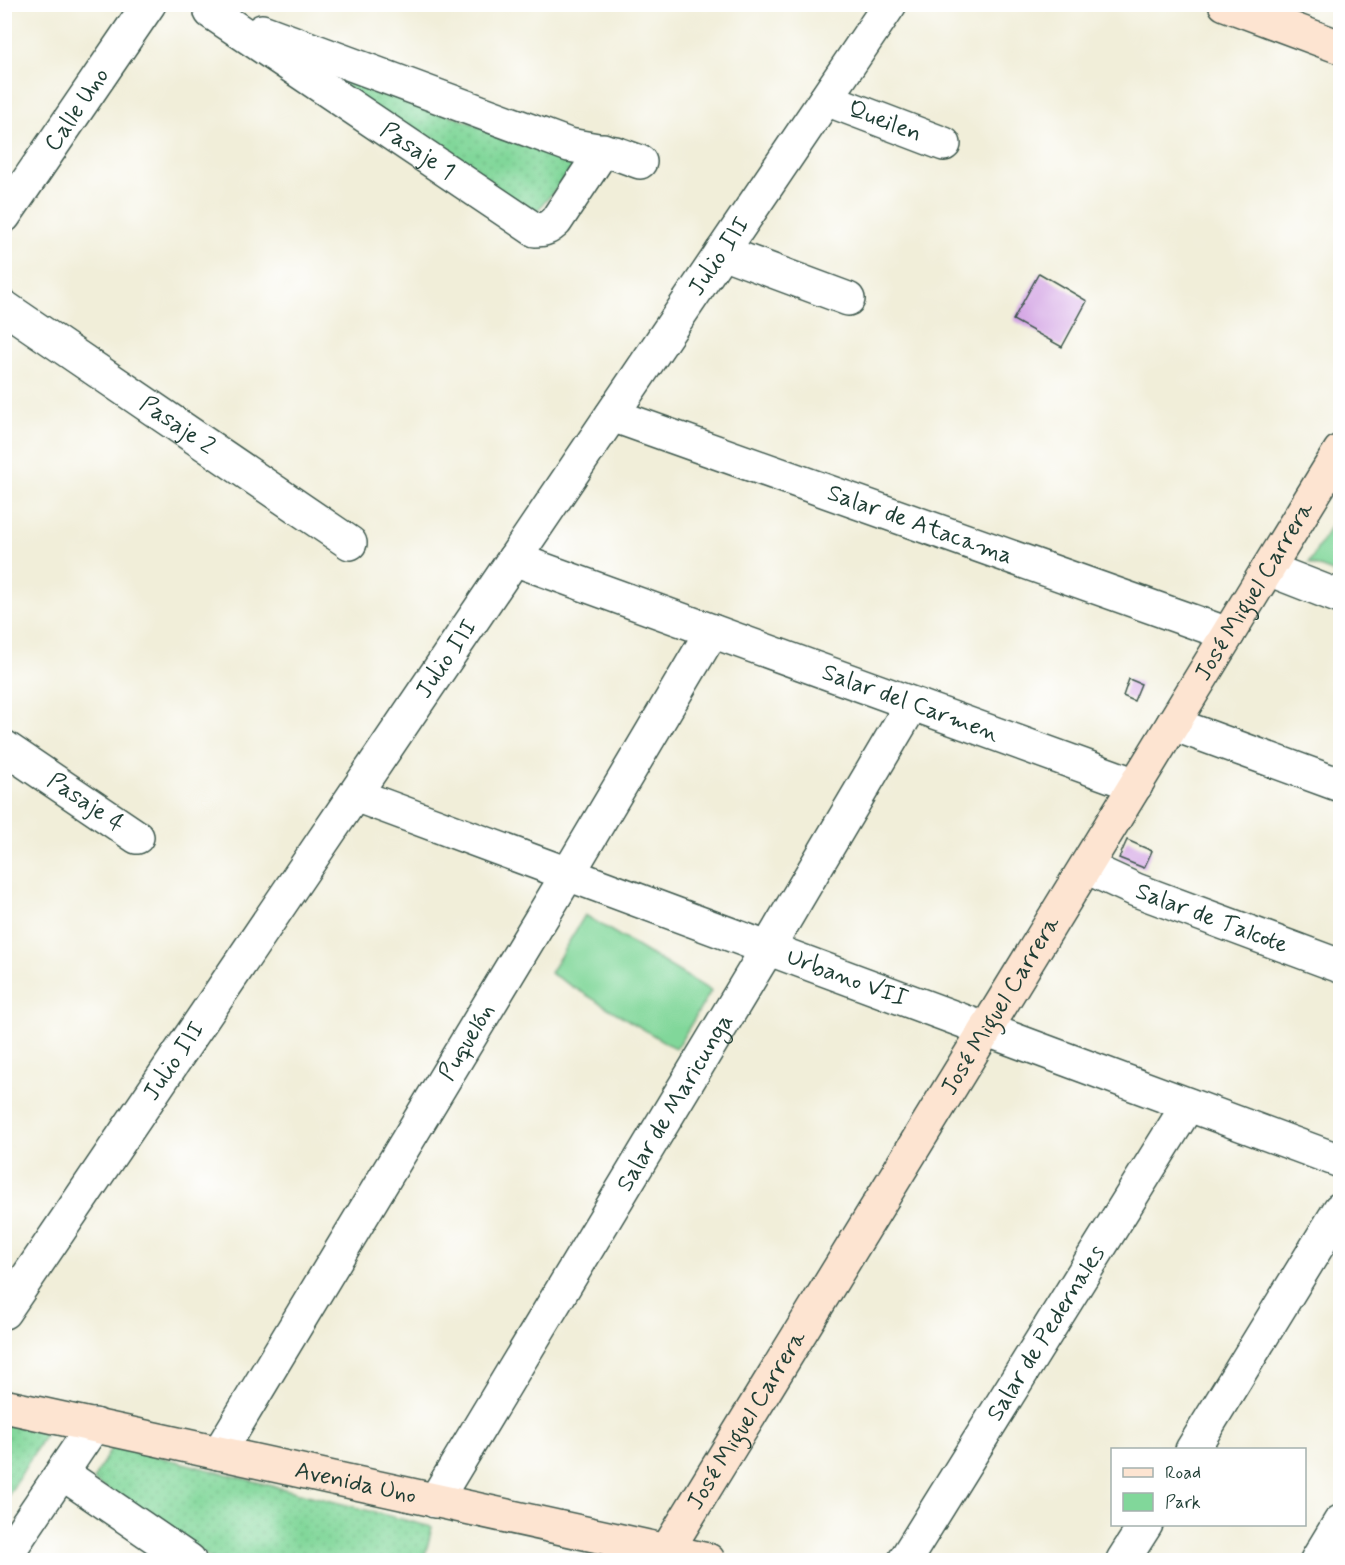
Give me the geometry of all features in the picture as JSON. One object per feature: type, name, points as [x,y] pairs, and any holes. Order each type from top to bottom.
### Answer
[{"type":"street","name":"Calle Uno","points":[[4,216],[149,4]]},
{"type":"street","name":"Julio III","points":[[4,1312],[890,4]]},
{"type":"street","points":[[1225,4],[1341,47]]},
{"type":"street","name":"Pasaje 1","points":[[202,8],[569,145],[603,150],[640,162]]},
{"type":"street","name":"Pasaje 1","points":[[202,8],[535,230],[543,230],[556,221],[603,150]]},
{"type":"street","name":"Queilen","points":[[826,99],[944,144]]},
{"type":"street","points":[[722,252],[848,299]]},
{"type":"street","name":"Pasaje 2","points":[[4,306],[350,543]]},
{"type":"street","name":"Salar de Atacama","points":[[612,415],[1228,634]]},
{"type":"street","name":"José Miguel Carrera","points":[[663,1556],[1228,634],[1339,457]]},
{"type":"street","name":"Salar del Carmen","points":[[514,559],[1136,785]]},
{"type":"street","points":[[1268,569],[1341,597]]},
{"type":"street","name":"Puquelón","points":[[219,1453],[712,631]]},
{"type":"street","name":"Salar de Maricunga","points":[[435,1501],[912,704]]},
{"type":"street","points":[[1173,724],[1341,785]]},
{"type":"street","name":"Pasaje 4","points":[[4,747],[137,837]]},
{"type":"street","name":"Urbano VII","points":[[355,795],[1341,1161]]},
{"type":"street","name":"Salar de Talcote","points":[[1086,867],[1136,890],[1341,966]]},
{"type":"street","name":"Salar de Pedernales","points":[[904,1560],[1188,1105]]},
{"type":"street","points":[[1193,1448],[1341,1209]]},
{"type":"street","name":"Avenida Uno","points":[[4,1406],[435,1501],[663,1556],[708,1560]]},
{"type":"street","points":[[4,1558],[19,1514],[62,1473],[94,1425]]},
{"type":"street","points":[[62,1473],[189,1560]]},
{"type":"street","points":[[1317,1560],[1341,1522]]},
{"type":"street","points":[[1123,1560],[1145,1526]]},
{"type":"green space","points":[[348,77],[578,163],[531,218],[339,92]]},
{"type":"green space","points":[[1340,510],[1340,575],[1309,563]]},
{"type":"green space","points":[[585,915],[711,991],[676,1049],[550,973]]},
{"type":"green space","points":[[5,1423],[46,1433],[4,1499]]},
{"type":"green space","points":[[113,1445],[432,1527],[424,1560],[213,1560],[93,1480]]},
{"type":"building","points":[[1039,273],[1087,301],[1062,347],[1013,320]]},
{"type":"building","points":[[1129,679],[1141,684],[1134,701],[1123,696]]},
{"type":"building","points":[[1127,840],[1152,851],[1144,868],[1119,858]]}]
